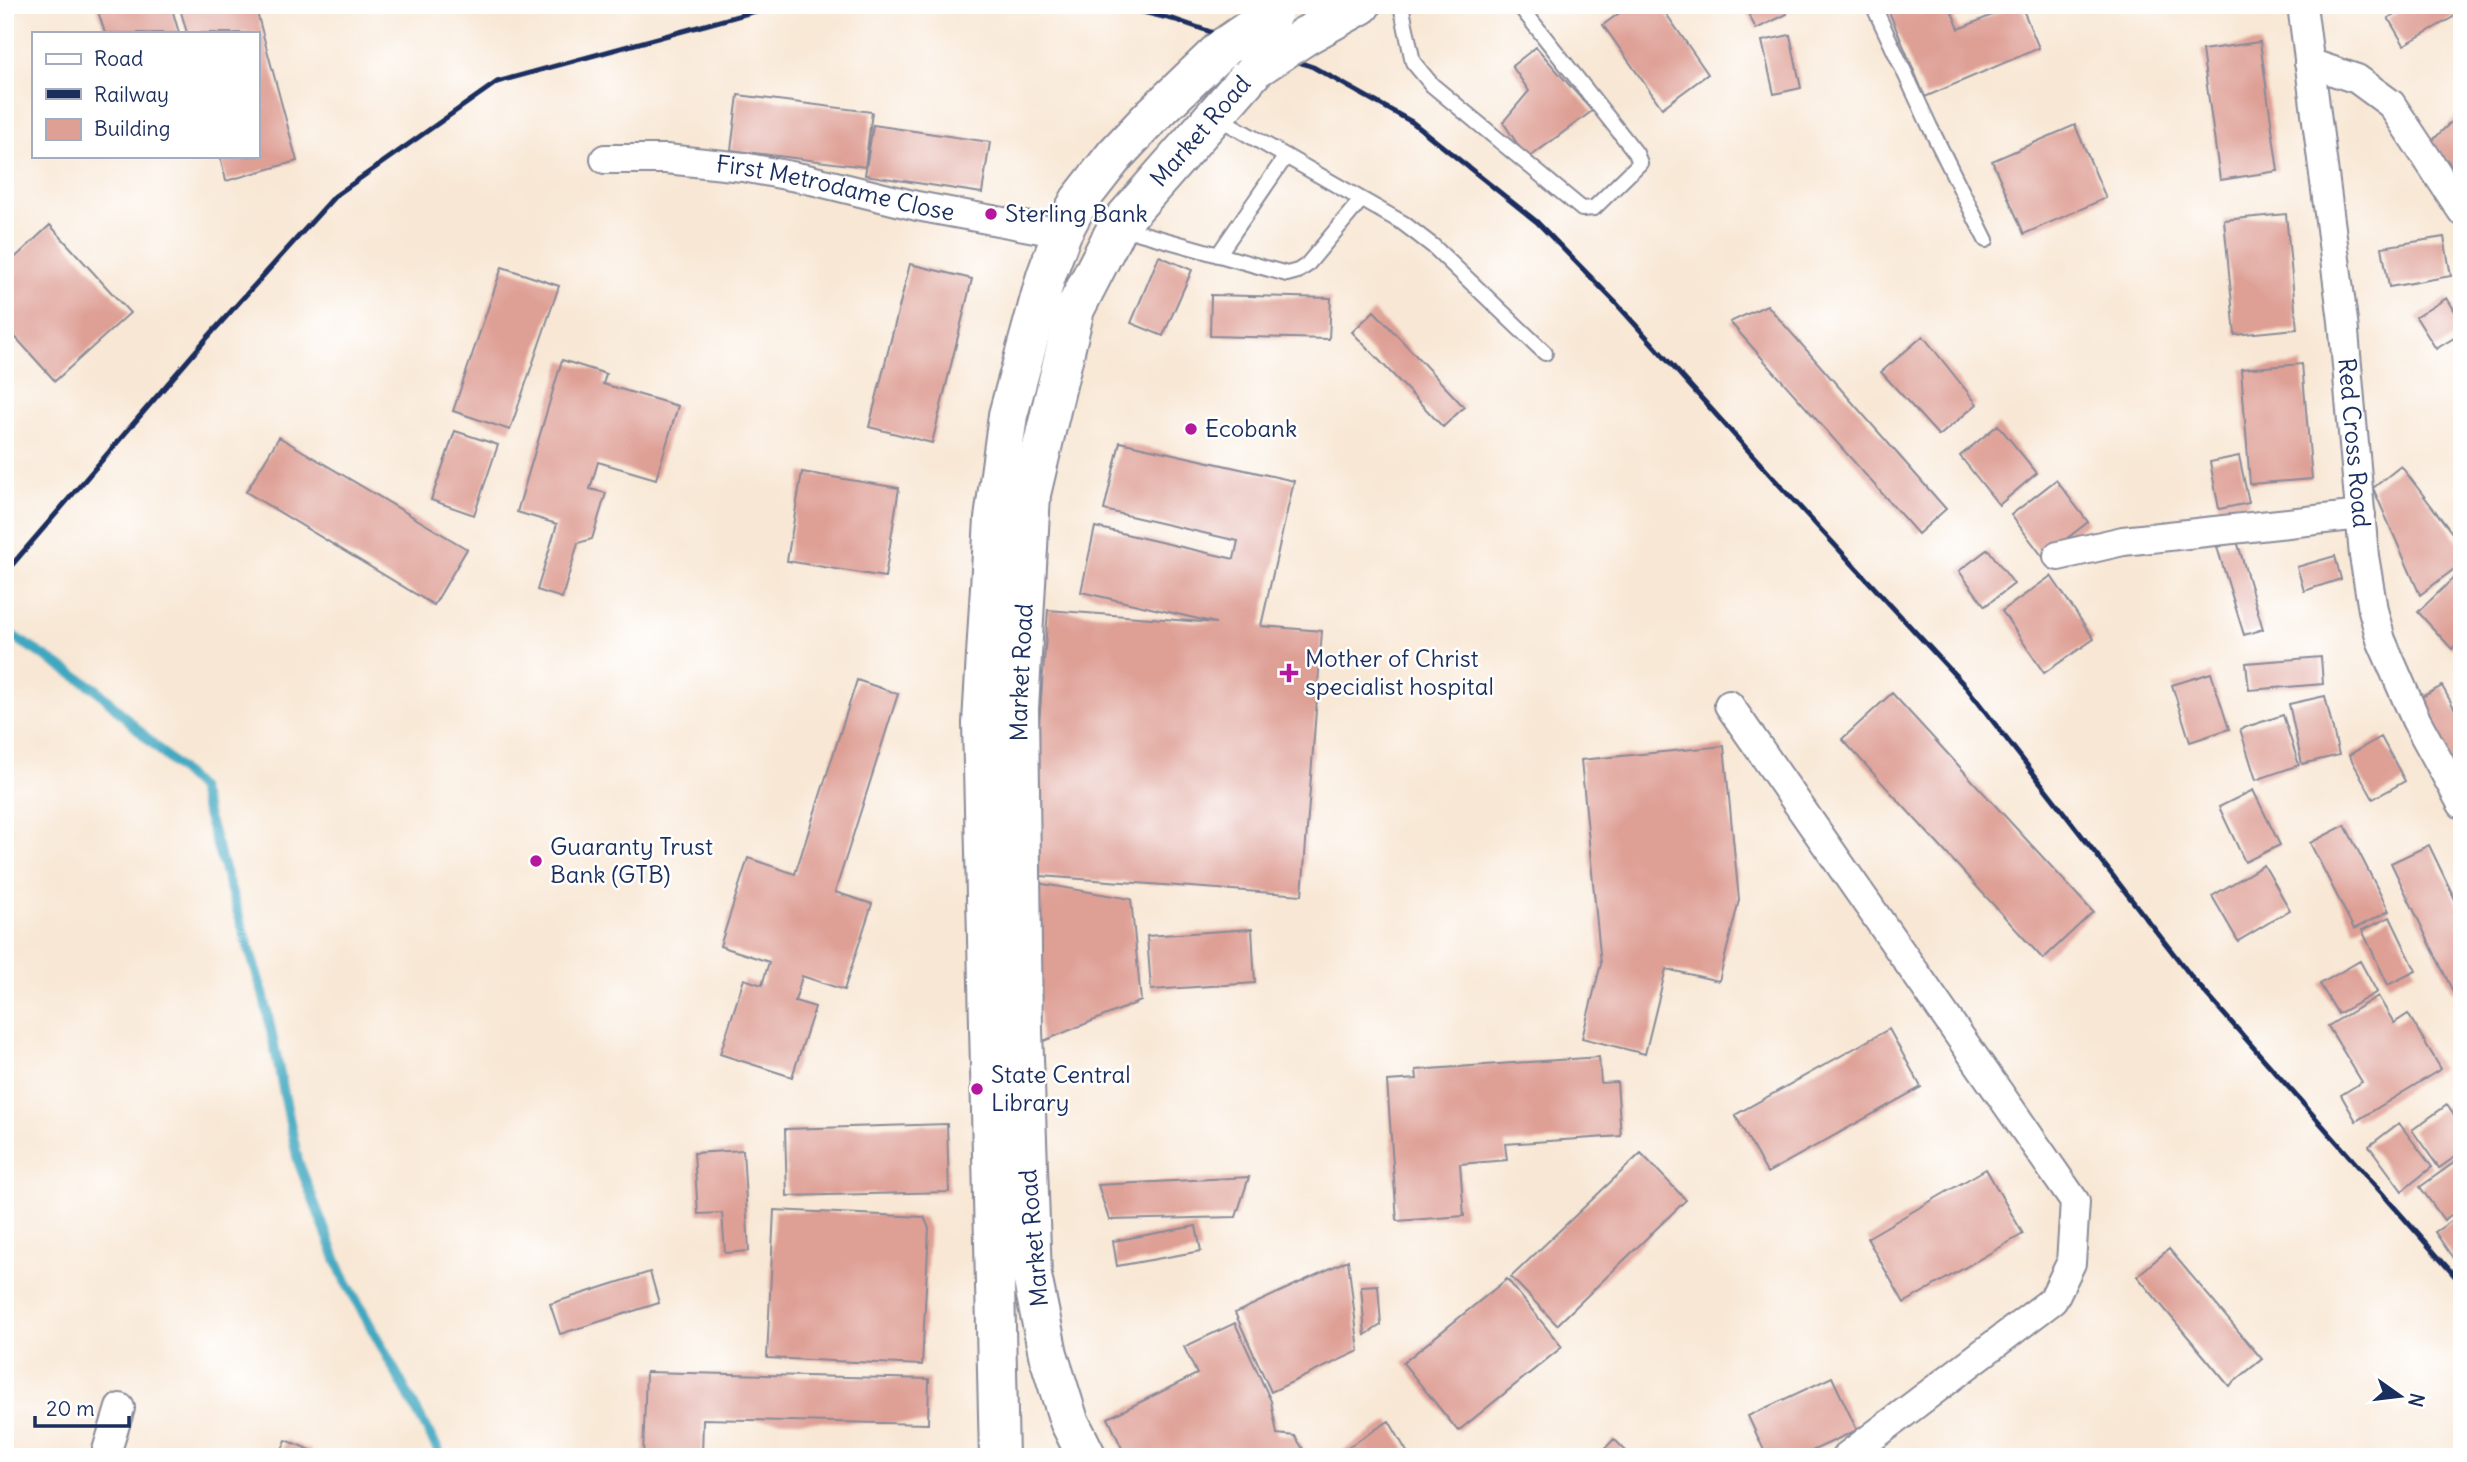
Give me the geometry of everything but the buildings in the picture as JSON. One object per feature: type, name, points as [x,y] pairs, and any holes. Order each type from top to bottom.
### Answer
[{"type":"main road","name":"Market Road","points":[[999,1457],[982,723],[994,519],[1008,415],[1046,276],[1062,233],[1079,201],[1115,155],[1224,47],[1288,19],[1361,5]]},
{"type":"main road","name":"Market Road","points":[[1087,1457],[1069,1421],[1048,1354],[1032,1276],[1023,1031],[1019,709],[1031,494],[1075,309],[1117,227],[1256,68],[1288,19]]},
{"type":"street","name":"Red Cross Road","points":[[2302,5],[2343,321],[2369,583],[2381,640],[2416,720],[2462,804]]},
{"type":"street","points":[[2309,63],[2357,79],[2390,104],[2462,211]]},
{"type":"street","name":"First Metrodame Close","points":[[605,159],[666,159],[743,167],[807,179],[917,206],[1062,233]]},
{"type":"street","points":[[2059,556],[2123,541],[2361,515]]},
{"type":"street","points":[[1729,705],[2075,1202],[2071,1263],[2053,1300],[1846,1457]]},
{"type":"street","points":[[104,1457],[120,1408]]},
{"type":"lane","points":[[1401,5],[1413,62],[1432,85],[1582,209],[1594,208],[1640,163],[1636,153],[1519,5]]},
{"type":"lane","points":[[1872,5],[1986,240]]},
{"type":"lane","points":[[1213,115],[1403,223],[1433,246],[1545,353]]},
{"type":"lane","points":[[1218,255],[1286,156]]},
{"type":"lane","points":[[1117,227],[1287,274],[1307,265],[1361,200]]},
{"type":"waterway","points":[[5,631],[96,689],[199,788],[264,997],[298,1161],[342,1274],[442,1457]]},
{"type":"railway","points":[[5,573],[207,338],[335,196],[497,82],[778,5]]},
{"type":"railway","points":[[1114,5],[1176,20],[1313,67],[1412,122],[1537,222],[1615,302],[1967,688],[2194,980],[2462,1284]]},
{"type":"place","name":"Sterling Bank","points":[[991,214]]},
{"type":"place","name":"Ecobank","points":[[1191,429]]},
{"type":"place","name":"Mother of Christ specialist hospital","points":[[1289,673]]},
{"type":"place","name":"Guaranty Trust Bank (GTB)","points":[[536,861]]},
{"type":"place","name":"State Central Library","points":[[977,1089]]}]
